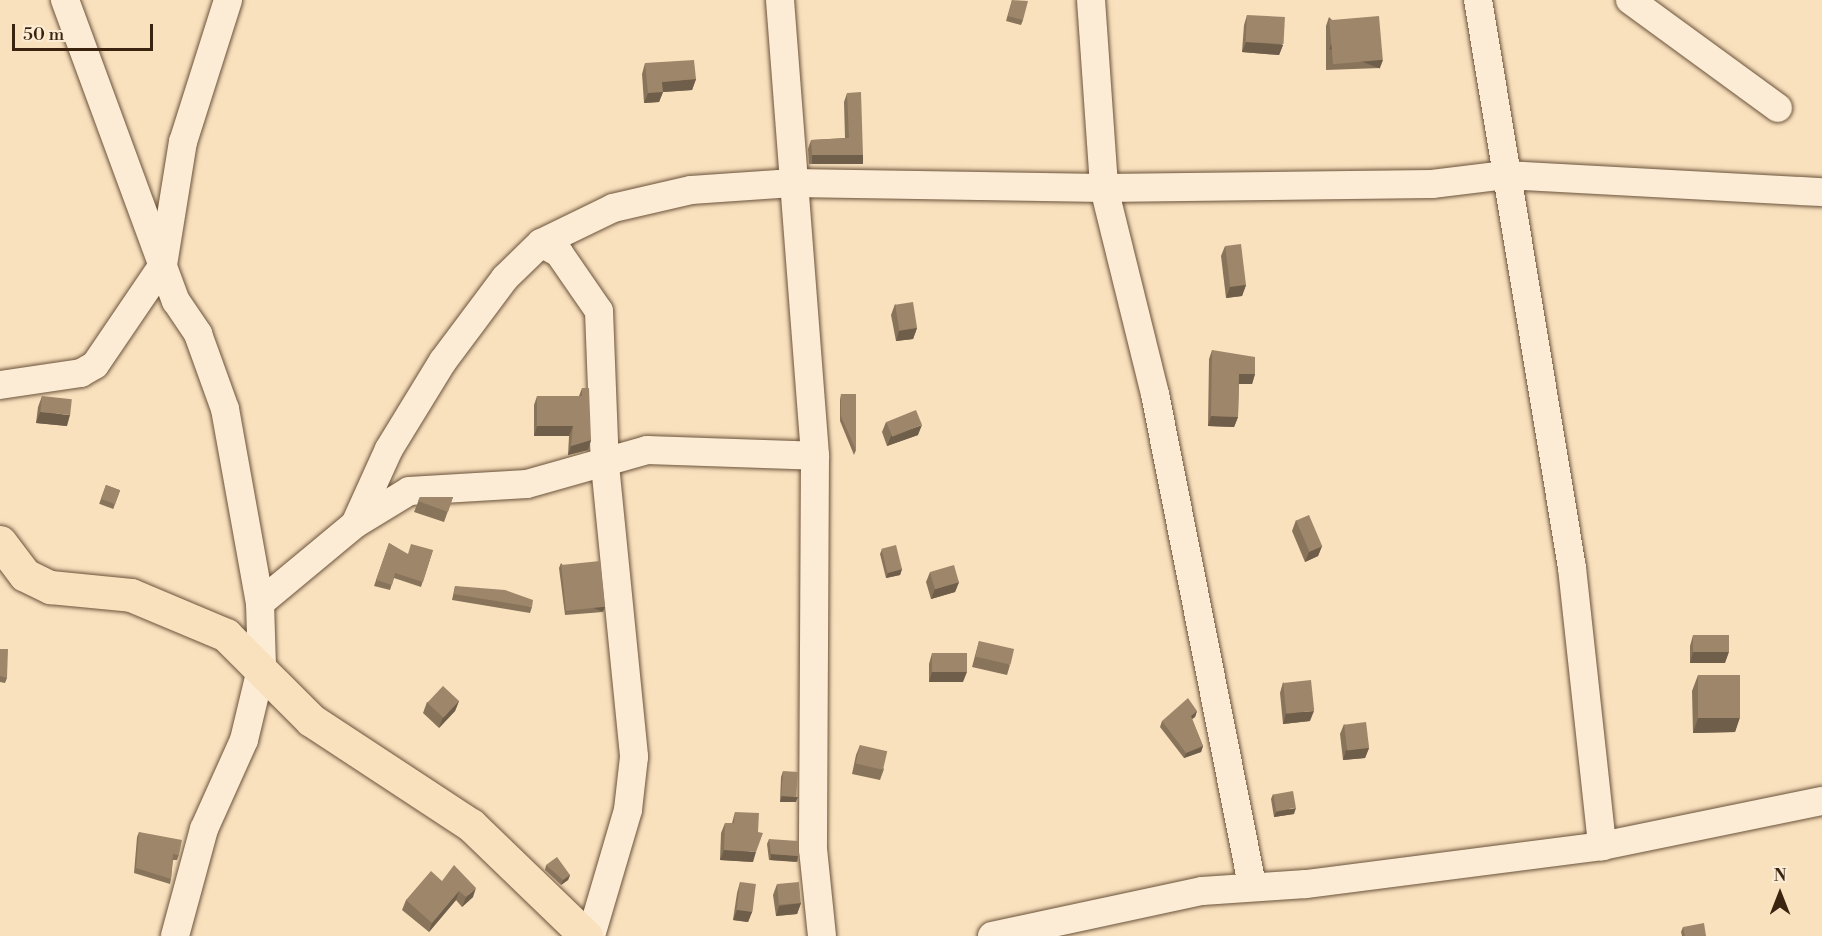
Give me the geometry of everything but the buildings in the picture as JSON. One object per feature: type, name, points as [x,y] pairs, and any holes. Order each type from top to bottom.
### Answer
[{"type":"main road","points":[[0,542],[25,575],[50,587],[131,595],[180,612],[226,635],[262,665],[311,720],[485,838],[586,936]]},
{"type":"street","points":[[65,0],[176,301],[198,334],[225,409],[260,603],[262,665],[244,740],[194,858],[175,936]]},
{"type":"street","points":[[0,385],[81,373],[95,365],[163,265],[183,141],[228,0]]},
{"type":"street","points":[[780,0],[815,456],[813,849],[822,936]]},
{"type":"street","points":[[1091,0],[1104,188],[1155,394],[1252,885]]},
{"type":"street","points":[[1478,0],[1505,175],[1572,568],[1602,846]]},
{"type":"street","points":[[1630,0],[1778,108]]},
{"type":"street","points":[[355,524],[389,449],[443,361],[505,278],[541,243],[613,208],[690,190],[793,183],[1104,188],[1432,184],[1505,175],[1822,192]]},
{"type":"street","points":[[541,243],[559,253],[599,311],[605,465],[634,779],[591,936]]},
{"type":"street","points":[[260,603],[355,524],[408,491],[527,484],[605,465],[647,450],[677,449],[815,456]]},
{"type":"street","points":[[992,936],[1151,899],[1252,885],[1305,884],[1602,846],[1822,801]]}]
